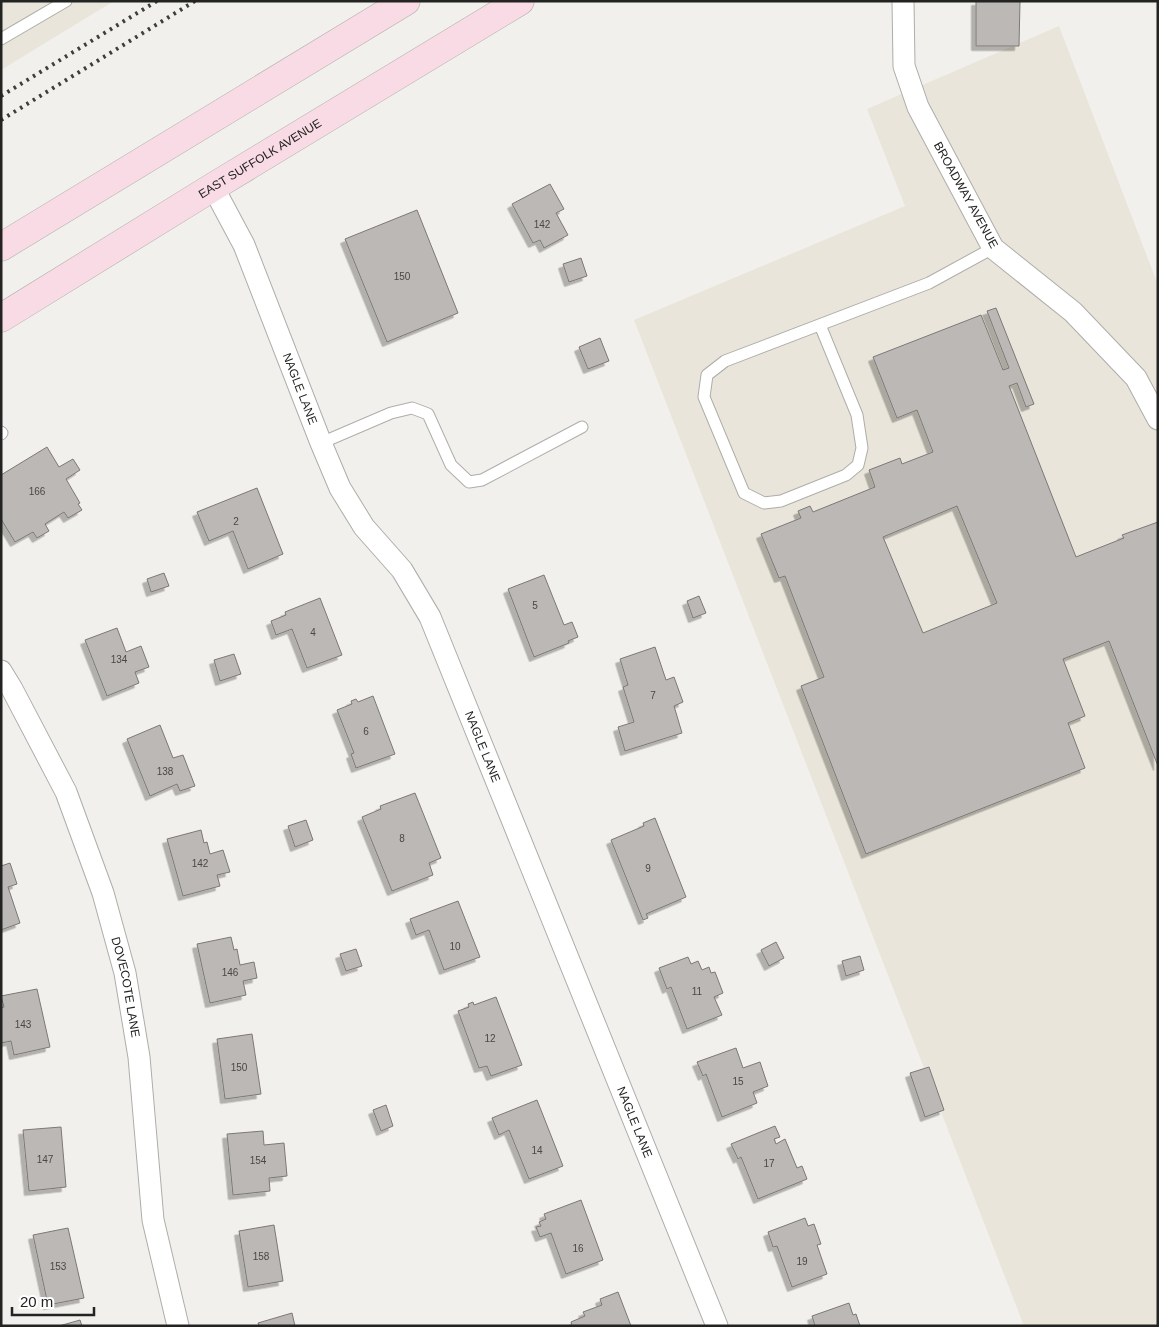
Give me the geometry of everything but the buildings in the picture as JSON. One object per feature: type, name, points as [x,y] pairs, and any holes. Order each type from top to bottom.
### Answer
[{"type":"main road","points":[[1,247],[406,1]]},
{"type":"main road","name":"EAST SUFFOLK AVENUE","points":[[1,318],[520,1]]},
{"type":"street","name":"BROADWAY AVENUE","points":[[903,1],[904,66],[918,107],[993,248],[1073,312],[1136,378],[1158,419]]},
{"type":"street","name":"NAGLE LANE","points":[[213,187],[244,245],[340,488],[364,527],[402,570],[430,617],[717,1326]]},
{"type":"street","name":"DOVECOTE LANE","points":[[1,671],[66,792],[104,892],[126,982],[139,1057],[153,1220],[178,1326]]},
{"type":"lane","points":[[1,39],[66,1]]},
{"type":"lane","points":[[820,325],[857,415],[862,448],[858,465],[846,475],[781,501],[764,503],[744,493],[704,397],[707,375],[725,361],[929,283],[993,248]]},
{"type":"lane","points":[[321,443],[390,413],[412,408],[428,414],[451,465],[468,482],[482,480],[582,427]]},
{"type":"shaded area","points":[[1,1],[114,1],[1,70]]},
{"type":"shaded area","points":[[1059,26],[1158,285],[1158,1326],[1024,1326],[634,320],[905,206],[867,109]]},
{"type":"railway","points":[[1,96],[157,1]]},
{"type":"railway","points":[[1,120],[195,1]]}]
